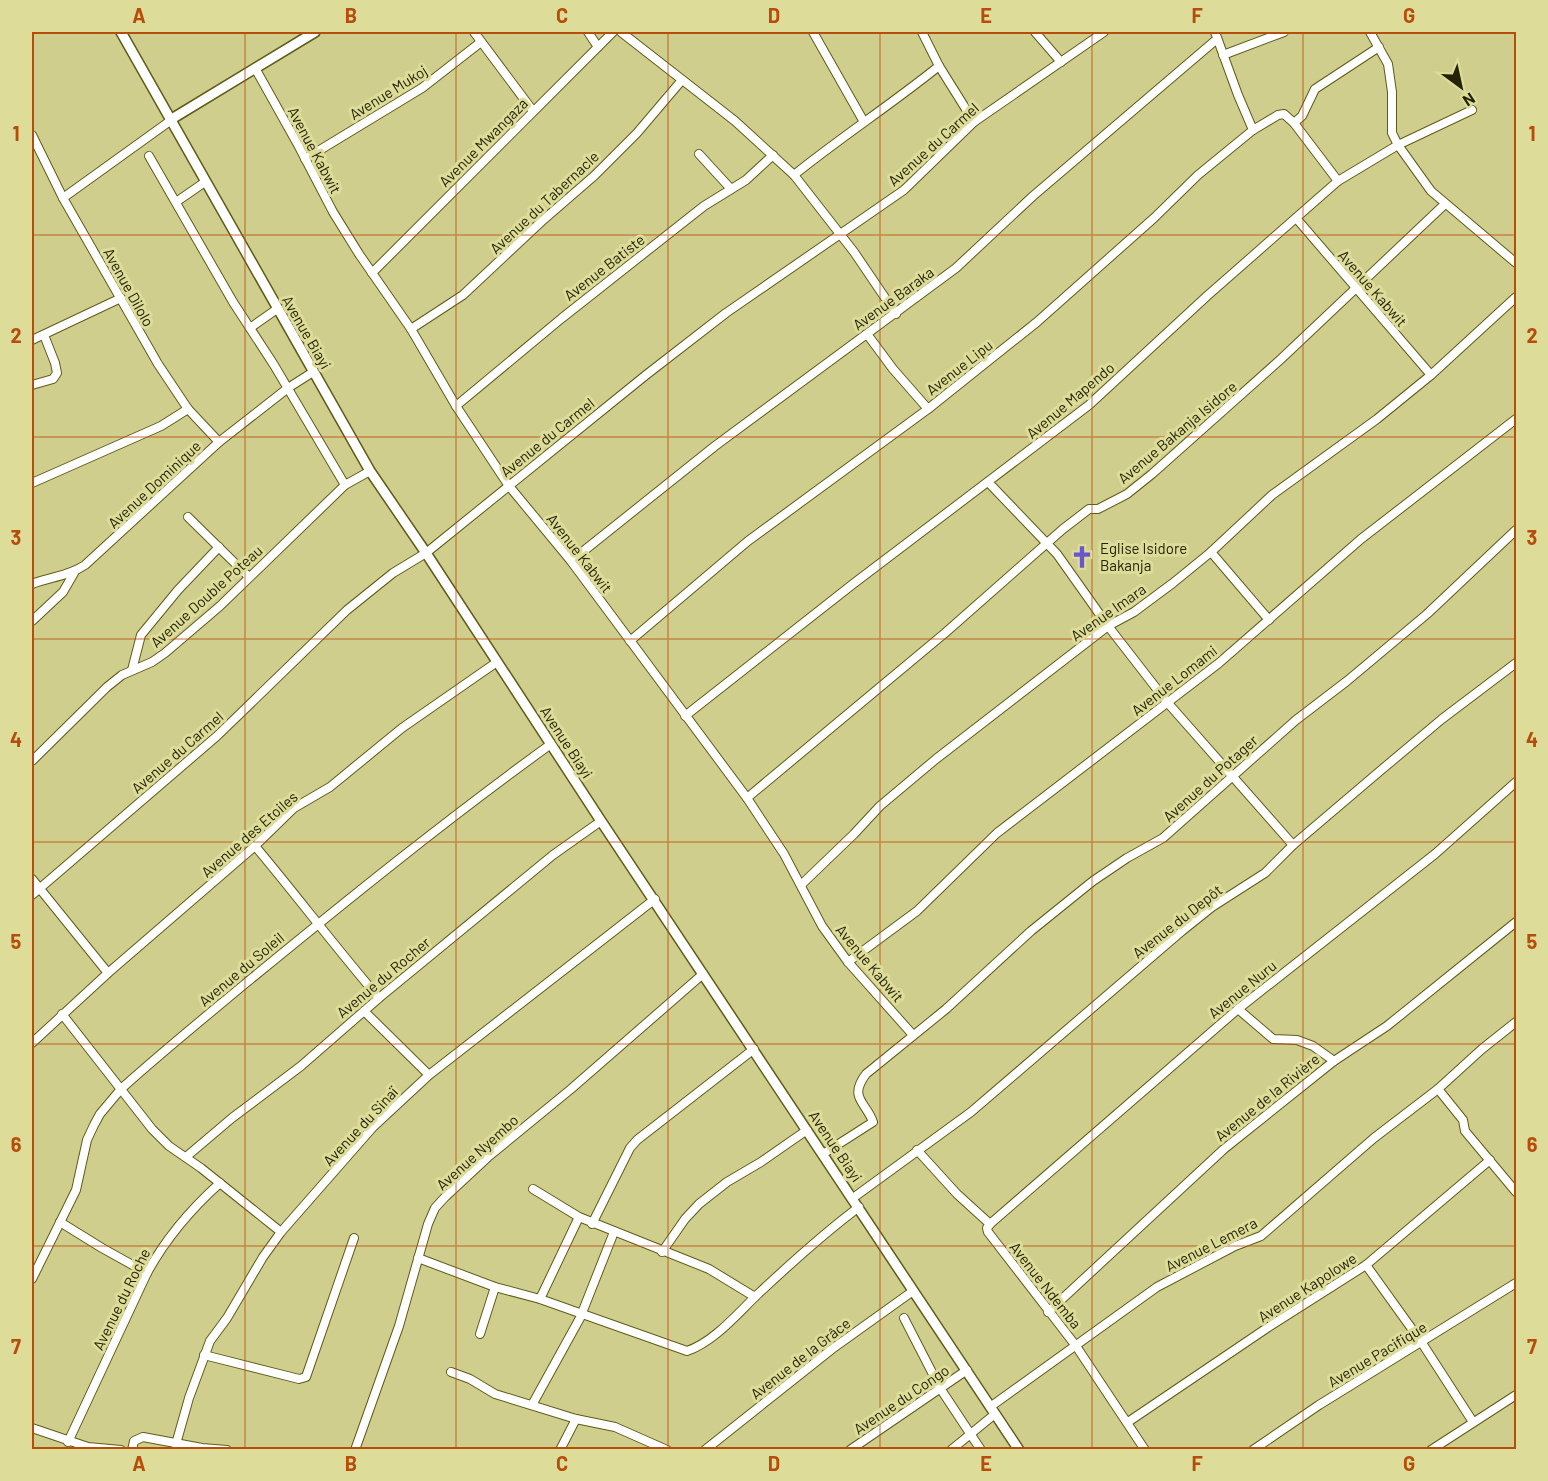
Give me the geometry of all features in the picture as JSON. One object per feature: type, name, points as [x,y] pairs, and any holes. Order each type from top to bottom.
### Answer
[{"type":"street","name":"Avenue Biayi","points":[[120,32],[370,471],[1019,1449]]},
{"type":"street","points":[[63,198],[170,120],[315,32]]},
{"type":"street","points":[[474,32],[533,111]]},
{"type":"street","points":[[588,32],[598,47]]},
{"type":"street","name":"Avenue Mwangaza","points":[[372,273],[613,32]]},
{"type":"street","points":[[621,32],[735,121],[794,175],[854,252],[896,314]]},
{"type":"street","points":[[813,32],[864,122]]},
{"type":"street","points":[[922,32],[939,66],[974,122]]},
{"type":"street","points":[[1035,32],[1061,62]]},
{"type":"street","name":"Avenue du Carmel","points":[[32,895],[217,736],[347,610],[393,573],[426,553],[726,313],[913,183],[974,122],[1104,32]]},
{"type":"street","points":[[1223,55],[1284,32]]},
{"type":"street","points":[[1370,32],[1388,64],[1392,92],[1392,133],[1398,145],[1424,183],[1445,204],[1516,263]]},
{"type":"street","points":[[1216,35],[1253,130]]},
{"type":"street","name":"Avenue Baraka","points":[[571,561],[715,446],[956,268],[1033,196],[1216,35]]},
{"type":"street","name":"Avenue Mukoj","points":[[305,159],[422,88],[481,42]]},
{"type":"street","points":[[1338,181],[1294,123],[1302,116],[1315,89],[1379,47]]},
{"type":"street","points":[[794,175],[833,143],[890,105],[939,66]]},
{"type":"street","name":"Avenue Kabwit","points":[[255,68],[333,212],[411,329],[456,406],[508,486],[571,561],[747,798],[802,884],[822,926],[848,962],[913,1035]]},
{"type":"street","name":"Avenue du Tabernacle","points":[[411,329],[464,295],[587,182],[637,133],[682,80]]},
{"type":"street","name":"Avenue Mapendo","points":[[685,716],[853,584],[1089,405],[1338,181],[1398,145],[1472,110]]},
{"type":"street","name":"Avenue Lipu","points":[[630,641],[756,535],[928,409],[1037,322],[1154,218],[1198,175],[1253,130],[1282,114],[1294,123]]},
{"type":"street","name":"Avenue Dilolo","points":[[32,135],[63,198],[152,354],[188,409],[219,442]]},
{"type":"street","points":[[699,154],[731,189]]},
{"type":"street","name":"Avenue Batiste","points":[[456,406],[562,318],[704,206],[746,180],[773,154]]},
{"type":"street","points":[[149,156],[345,485]]},
{"type":"street","points":[[176,202],[205,182]]},
{"type":"street","name":"Avenue Bakanja Isidore","points":[[747,798],[945,633],[1046,543],[1089,509],[1098,509],[1107,505],[1141,483],[1215,420],[1445,204]]},
{"type":"street","name":"Avenue Kabwit","points":[[1296,218],[1431,375]]},
{"type":"street","name":"Avenue Imara","points":[[802,884],[880,806],[936,759],[1108,626],[1134,612],[1210,552],[1272,495],[1330,455],[1431,375],[1516,297]]},
{"type":"street","points":[[32,340],[121,298]]},
{"type":"street","points":[[250,328],[277,309]]},
{"type":"street","points":[[867,334],[893,369],[928,409]]},
{"type":"street","points":[[32,385],[53,379],[57,373],[44,335]]},
{"type":"street","name":"Avenue Dominique","points":[[32,584],[74,573],[96,556],[219,442],[288,388],[313,372]]},
{"type":"street","points":[[32,483],[161,426],[188,409]]},
{"type":"street","name":"Avenue Lomami","points":[[848,962],[917,912],[997,833],[1219,663],[1361,539],[1516,418]]},
{"type":"street","name":"Avenue Double Poteau","points":[[32,761],[107,687],[122,675],[152,662],[165,653],[220,606],[345,485],[370,471]]},
{"type":"street","points":[[988,482],[1057,554],[1108,626],[1167,702],[1293,845]]},
{"type":"street","points":[[188,517],[249,577]]},
{"type":"street","name":"Avenue du Potager","points":[[823,1154],[873,1122],[860,1100],[858,1091],[866,1074],[946,1009],[1031,931],[1102,875],[1163,838],[1296,720],[1427,614],[1516,530]]},
{"type":"street","points":[[132,670],[141,635],[178,590],[219,547]]},
{"type":"street","points":[[1210,552],[1269,620]]},
{"type":"street","points":[[32,621],[63,592],[74,573]]},
{"type":"street","name":"Avenue des Etoiles","points":[[32,1043],[108,973],[255,846],[294,808],[330,787],[402,728],[497,662]]},
{"type":"street","name":"Avenue du Depôt","points":[[853,1198],[971,1112],[1212,907],[1265,873],[1293,845],[1442,719],[1516,663]]},
{"type":"street","name":"Avenue du Soleil","points":[[32,1279],[79,1181],[87,1140],[94,1125],[100,1114],[121,1089],[318,924],[484,792],[551,744]]},
{"type":"street","name":"Avenue Nuru","points":[[990,1224],[1238,1009],[1435,854],[1516,782]]},
{"type":"street","name":"Avenue du Rocher","points":[[186,1158],[232,1118],[301,1066],[379,998],[553,855],[601,821]]},
{"type":"street","points":[[255,846],[335,947],[379,998]]},
{"type":"street","points":[[32,879],[108,973]]},
{"type":"street","name":"Avenue du Sinaï","points":[[176,1444],[210,1341],[281,1232],[373,1127],[429,1075],[654,899]]},
{"type":"street","name":"Avenue de la Rivière","points":[[1048,1312],[1224,1149],[1334,1061],[1387,1026],[1516,922]]},
{"type":"street","name":"Avenue Nyembo","points":[[355,1449],[399,1326],[431,1215],[445,1197],[488,1157],[571,1089],[703,974]]},
{"type":"street","points":[[1238,1009],[1273,1039],[1297,1040],[1313,1046],[1334,1061]]},
{"type":"street","points":[[364,1011],[429,1075]]},
{"type":"street","points":[[62,1014],[152,1129],[169,1146],[281,1232]]},
{"type":"street","name":"Avenue Lemera","points":[[951,1449],[971,1433],[992,1410],[1157,1287],[1235,1246],[1261,1236],[1374,1138],[1438,1089],[1516,1022]]},
{"type":"street","points":[[592,1224],[630,1148],[637,1140],[754,1049]]},
{"type":"street","points":[[1438,1089],[1463,1120],[1465,1131],[1516,1192]]},
{"type":"street","points":[[662,1252],[685,1219],[699,1204],[727,1182],[807,1130]]},
{"type":"street","name":"Avenue Ndemba","points":[[917,1150],[957,1194],[990,1224],[987,1228],[988,1232],[1076,1346],[1145,1449]]},
{"type":"street","name":"Avenue Kapolowe","points":[[1128,1422],[1267,1328],[1366,1265],[1490,1160]]},
{"type":"street","name":"Avenue du Roche","points":[[68,1442],[147,1273],[168,1239],[220,1183]]},
{"type":"street","points":[[533,1189],[592,1224],[709,1269],[755,1297]]},
{"type":"street","points":[[418,1258],[495,1287],[540,1299],[687,1352],[720,1330],[823,1234],[859,1207]]},
{"type":"street","points":[[540,1299],[579,1217]]},
{"type":"street","points":[[60,1222],[147,1273]]},
{"type":"street","points":[[532,1406],[581,1315],[614,1232]]},
{"type":"street","points":[[204,1355],[299,1379],[306,1377],[354,1238]]},
{"type":"street","points":[[1366,1265],[1422,1343],[1473,1422]]},
{"type":"street","name":"Avenue Pacifique","points":[[1253,1449],[1319,1405],[1516,1283]]},
{"type":"street","points":[[480,1334],[495,1287]]},
{"type":"street","name":"Avenue de la Grâce","points":[[705,1449],[832,1349],[914,1291]]},
{"type":"street","points":[[904,1317],[940,1388],[981,1449]]},
{"type":"street","name":"Avenue du Congo","points":[[850,1449],[967,1370]]},
{"type":"street","points":[[451,1372],[470,1379],[495,1394],[576,1419],[615,1427],[667,1449]]},
{"type":"street","points":[[1431,1449],[1516,1395]]},
{"type":"street","points":[[560,1449],[576,1419]]},
{"type":"street","points":[[32,1428],[88,1448],[121,1449]]},
{"type":"street","points":[[132,1449],[134,1441],[140,1438],[227,1449]]},
{"type":"place","name":"Eglise Isidore Bakanja","points":[[1082,557]]}]
